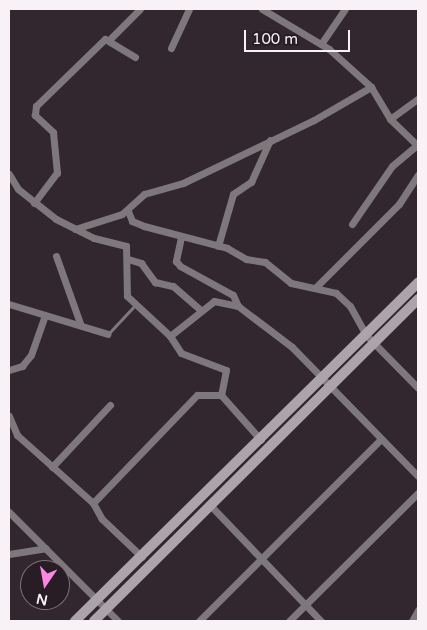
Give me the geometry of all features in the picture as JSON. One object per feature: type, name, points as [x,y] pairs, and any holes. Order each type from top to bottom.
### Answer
[{"type":"main road","points":[[75,621],[261,440],[418,282]]},
{"type":"main road","points":[[94,621],[418,300]]},
{"type":"street","points":[[34,203],[57,173],[54,132],[35,114],[36,106],[140,9]]},
{"type":"street","points":[[170,48],[190,9]]},
{"type":"street","points":[[262,9],[321,44],[371,87],[390,119],[418,146],[392,166],[352,224]]},
{"type":"street","points":[[321,44],[345,9]]},
{"type":"street","points":[[110,39],[135,58]]},
{"type":"street","points":[[75,229],[128,210],[144,194],[183,183],[371,87]]},
{"type":"street","points":[[390,119],[418,99]]},
{"type":"street","points":[[218,246],[233,194],[251,182],[270,140]]},
{"type":"street","points":[[9,174],[34,203],[75,229],[126,246],[128,259],[125,290],[136,304],[170,336],[182,353],[226,370],[221,395]]},
{"type":"street","points":[[317,286],[399,204],[418,176]]},
{"type":"street","points":[[128,210],[134,222],[218,246],[265,262],[291,283],[317,286],[350,306],[366,335],[418,388]]},
{"type":"street","points":[[182,237],[176,261],[180,266],[233,294],[238,306]]},
{"type":"street","points":[[56,256],[80,323]]},
{"type":"street","points":[[128,259],[142,263],[155,282],[173,286],[202,310]]},
{"type":"street","points":[[170,336],[202,310],[222,299],[238,306],[292,347],[321,379],[418,476]]},
{"type":"street","points":[[9,304],[80,323],[95,333],[108,334]]},
{"type":"street","points":[[9,370],[22,366],[31,355],[45,315]]},
{"type":"street","points":[[92,503],[197,394],[221,395],[261,440]]},
{"type":"street","points":[[52,467],[110,405]]},
{"type":"street","points":[[9,416],[16,435],[92,503],[102,519],[142,557]]},
{"type":"street","points":[[200,621],[382,439]]},
{"type":"street","points":[[289,621],[418,493]]},
{"type":"street","points":[[210,505],[260,561],[321,621]]},
{"type":"street","points":[[9,512],[118,621]]},
{"type":"street","points":[[9,554],[46,548]]},
{"type":"street","points":[[412,621],[418,610]]},
{"type":"lane","points":[[108,334],[136,304]]}]
